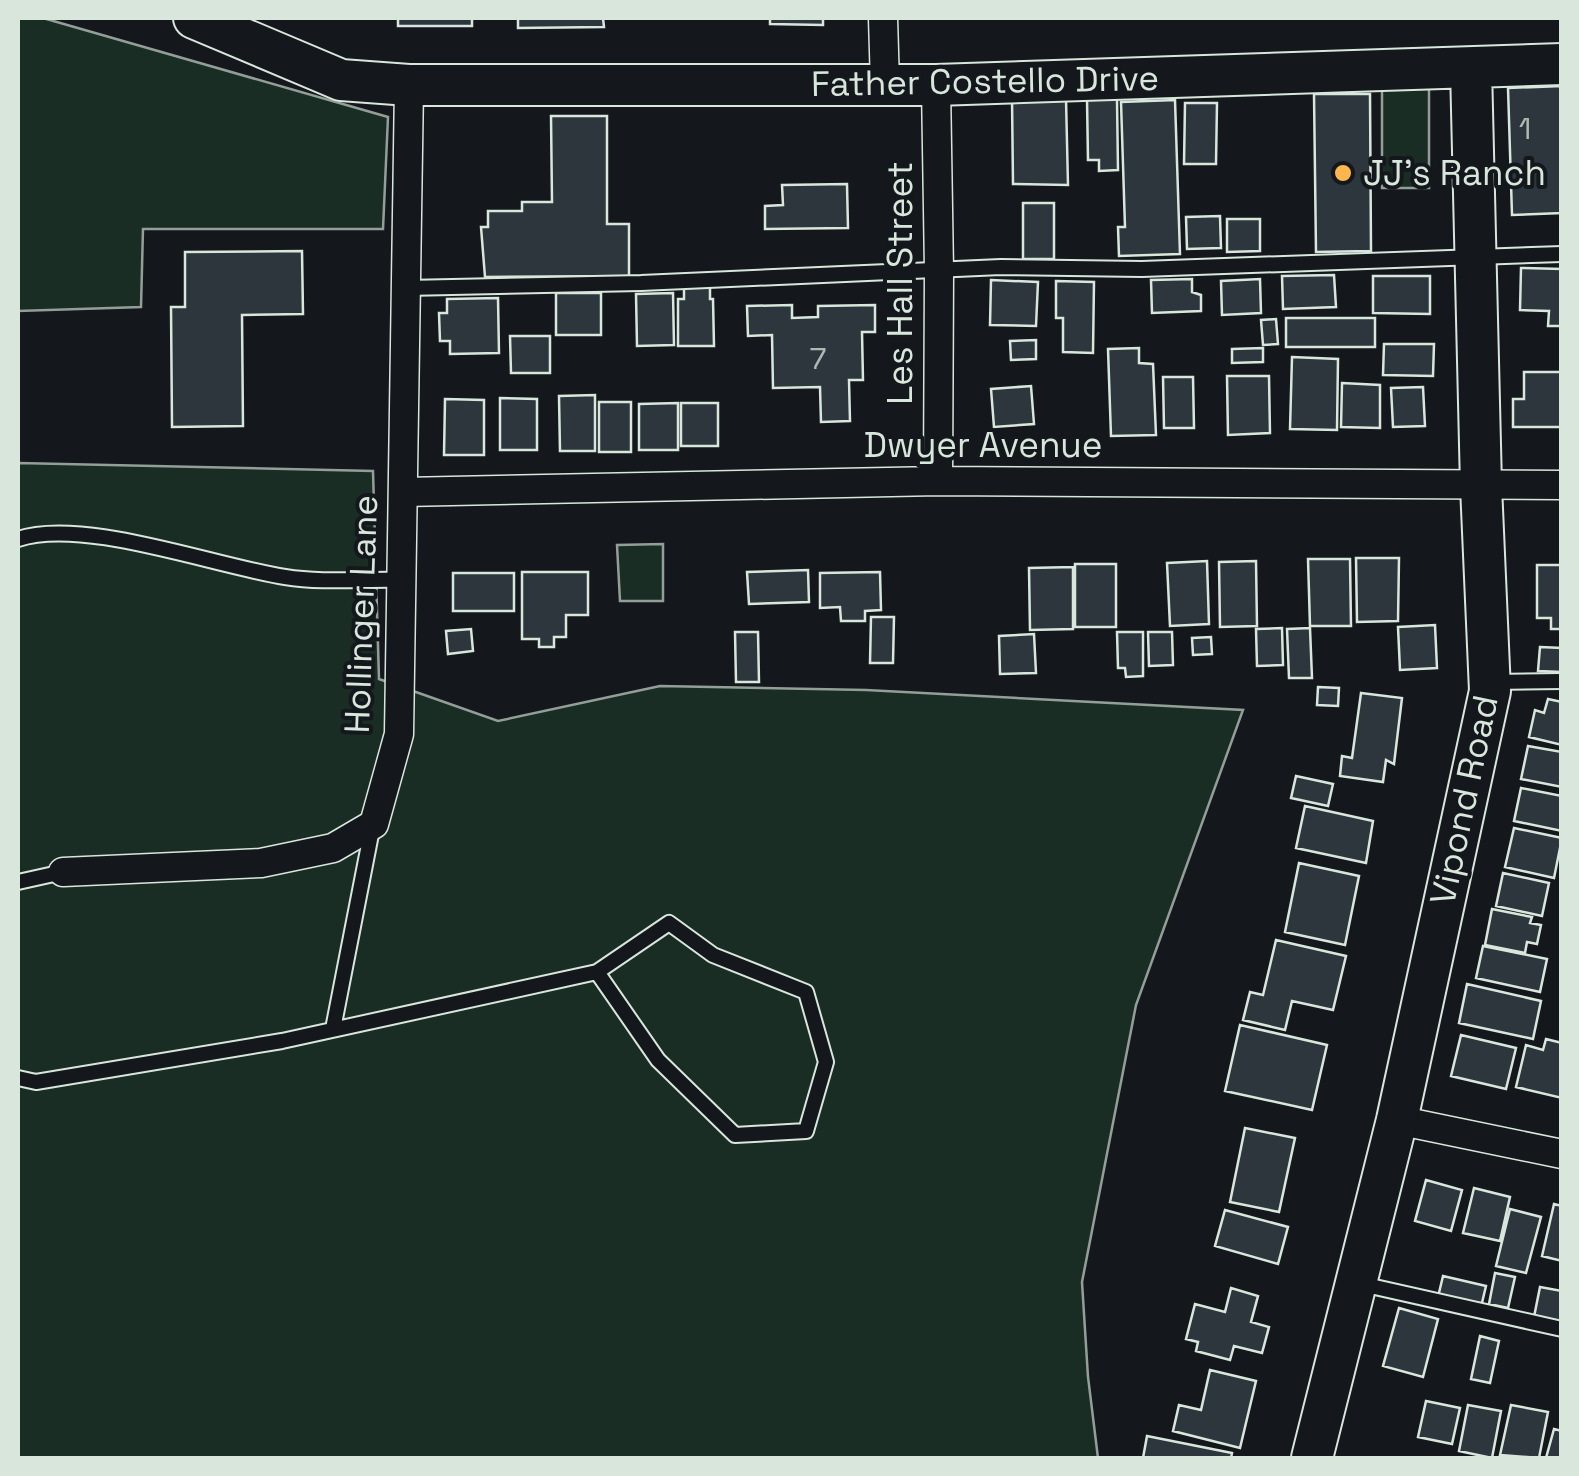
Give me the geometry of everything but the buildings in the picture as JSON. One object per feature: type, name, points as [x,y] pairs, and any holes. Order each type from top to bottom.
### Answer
[{"type":"street","name":"Father Costello Drive","points":[[194,18],[341,80],[409,84],[936,84],[1562,64]]},
{"type":"street","points":[[882,18],[885,84]]},
{"type":"street","name":"Vipond Road","points":[[1312,1458],[1397,1120],[1489,682],[1471,68]]},
{"type":"street","name":"Hollinger Lane","points":[[374,824],[399,734],[409,84]]},
{"type":"street","name":"Les Hall Street","points":[[936,84],[938,481]]},
{"type":"street","name":"Dwyer Avenue","points":[[404,492],[938,481],[1562,485]]},
{"type":"street","points":[[63,872],[260,863],[333,848],[374,824]]},
{"type":"street","points":[[1397,1120],[1562,1154]]},
{"type":"lane","points":[[406,288],[641,283],[1001,267],[1142,269],[1562,254]]},
{"type":"lane","points":[[18,539],[38,532],[117,540],[288,577],[402,580]]},
{"type":"lane","points":[[1489,682],[1562,681]]},
{"type":"lane","points":[[333,1029],[374,824]]},
{"type":"lane","points":[[18,882],[63,872]]},
{"type":"lane","points":[[18,1078],[36,1082],[333,1029],[597,972],[669,923],[713,955],[806,992],[826,1062],[806,1131],[735,1135],[658,1060],[597,972]]},
{"type":"lane","points":[[1356,1283],[1562,1329]]},
{"type":"green space","points":[[18,18],[43,18],[388,117],[383,229],[143,229],[141,307],[18,311]]},
{"type":"green space","points":[[1429,87],[1429,188],[1382,188],[1382,88]]},
{"type":"green space","points":[[18,463],[373,471],[379,679],[498,721],[660,686],[866,690],[1243,710],[1136,1005],[1082,1282],[1098,1458],[18,1458]]},
{"type":"green space","points":[[663,544],[663,601],[620,601],[617,545]]},
{"type":"place","name":"JJ's Ranch","points":[[1343,173]]}]
